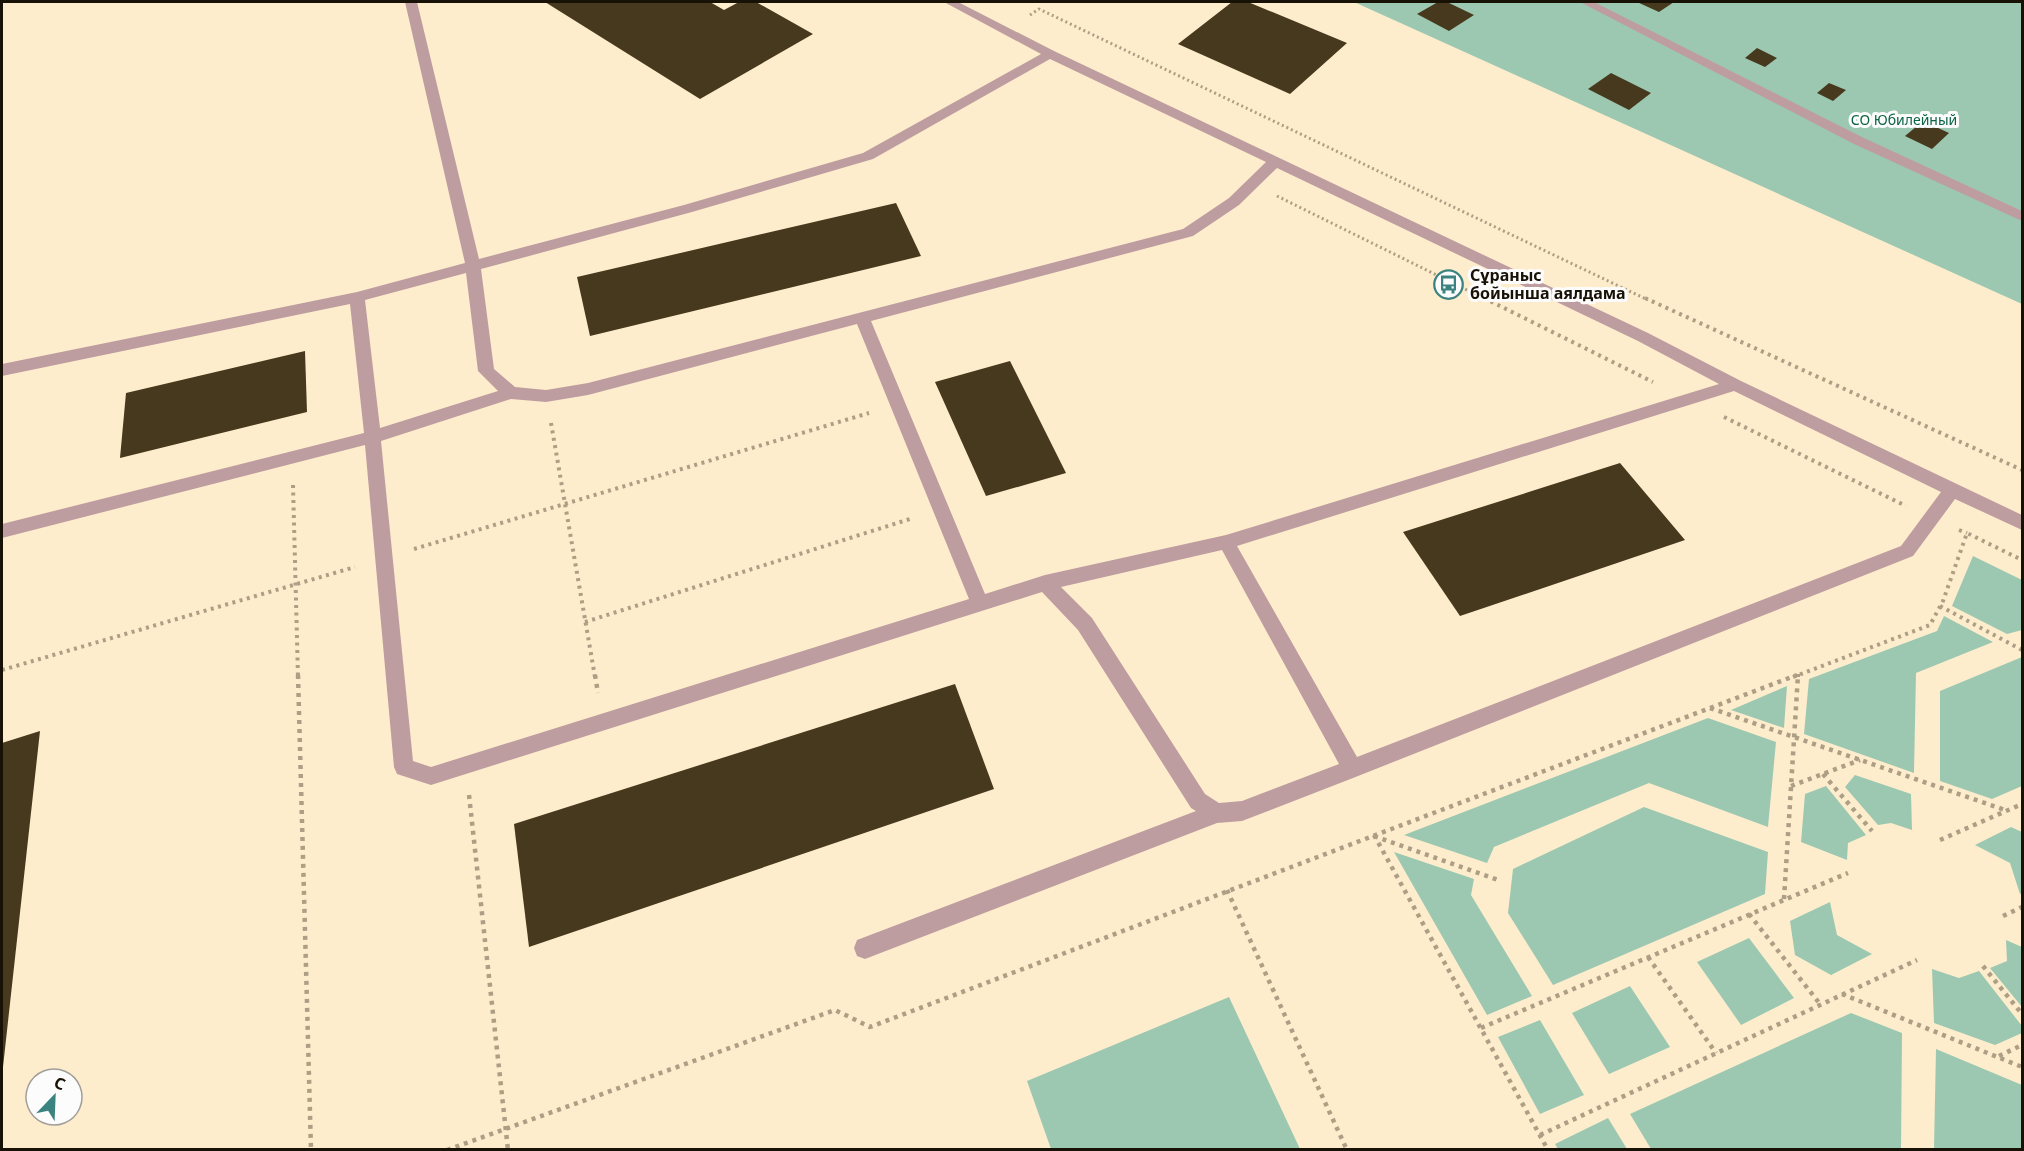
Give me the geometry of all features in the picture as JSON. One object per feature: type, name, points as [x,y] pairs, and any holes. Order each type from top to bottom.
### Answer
[{"type":"lane","points":[[411,2],[473,267],[486,371],[511,393]]},
{"type":"lane","points":[[950,2],[1050,54],[1643,337],[1735,385],[2022,523]]},
{"type":"lane","points":[[1586,2],[1859,141],[2022,216]]},
{"type":"lane","points":[[2,370],[357,297],[687,209],[868,156],[1050,54]]},
{"type":"lane","points":[[2,531],[373,437],[511,393],[546,396],[588,389],[1188,232],[1221,214],[1254,185],[1274,162]]},
{"type":"lane","points":[[357,297],[386,558],[404,767],[430,776],[1045,583],[1226,542],[1735,385]]},
{"type":"lane","points":[[862,317],[980,604]]},
{"type":"lane","points":[[865,948],[1217,813],[1242,811],[1353,769],[1906,551],[1953,489]]},
{"type":"lane","points":[[1226,542],[1353,769]]},
{"type":"lane","points":[[1045,583],[1085,624],[1198,801],[1217,813]]},
{"type":"path","points":[[1005,31],[1039,9],[1667,309],[2022,470]]},
{"type":"path","points":[[1254,185],[1932,519],[2022,560]]},
{"type":"path","points":[[546,396],[603,723]]},
{"type":"path","points":[[2,670],[386,558],[898,404]]},
{"type":"path","points":[[292,457],[311,1149]]},
{"type":"path","points":[[585,622],[941,510]]},
{"type":"path","points":[[447,1149],[835,1010],[870,1027],[1930,625],[1940,606],[1967,533]]},
{"type":"path","points":[[1940,606],[2022,650]]},
{"type":"path","points":[[1784,900],[1798,674]]},
{"type":"path","points":[[1710,708],[2005,810]]},
{"type":"path","points":[[1791,786],[1861,760]]},
{"type":"path","points":[[466,766],[508,1149]]},
{"type":"path","points":[[1823,774],[1872,831]]},
{"type":"path","points":[[1940,840],[2005,810],[2021,806]]},
{"type":"path","points":[[1374,835],[1498,880]]},
{"type":"path","points":[[1374,835],[1548,1149]]},
{"type":"path","points":[[1480,1028],[1848,873]]},
{"type":"path","points":[[1227,890],[1347,1149]]},
{"type":"path","points":[[2003,916],[2022,907]]},
{"type":"path","points":[[1749,914],[1820,1004]]},
{"type":"path","points":[[1648,957],[1716,1053]]},
{"type":"path","points":[[1540,1135],[1917,960]]},
{"type":"path","points":[[1983,966],[2022,1014]]},
{"type":"path","points":[[1842,993],[2022,1067]]},
{"type":"path","points":[[1998,1057],[2022,1046]]},
{"type":"green space","name":"СО Юбилейный","points":[[1354,2],[2022,2],[2022,304]]},
{"type":"green space","points":[[1973,556],[2022,580],[2022,630],[2007,634],[1952,606]]},
{"type":"green space","points":[[1944,616],[1993,642],[1916,673],[1914,773],[1804,734],[1809,679],[1937,631]]},
{"type":"green space","points":[[2022,657],[2022,786],[1992,799],[1940,781],[1940,691]]},
{"type":"green space","points":[[1787,686],[1784,728],[1731,710]]},
{"type":"green space","points":[[1708,718],[1776,742],[1768,827],[1649,783],[1494,847],[1487,863],[1404,835]]},
{"type":"green space","points":[[1855,775],[1911,794],[1912,830],[1891,823],[1878,825],[1845,787]]},
{"type":"green space","points":[[1826,786],[1866,835],[1848,843],[1847,860],[1801,842],[1805,794]]},
{"type":"green space","points":[[1644,807],[1768,852],[1765,894],[1553,985],[1508,913],[1513,869]]},
{"type":"green space","points":[[2011,827],[2022,832],[2022,893],[2020,894],[2010,863],[1975,845]]},
{"type":"green space","points":[[1394,852],[1474,879],[1471,895],[1532,996],[1487,1015]]},
{"type":"green space","points":[[1830,902],[1837,935],[1872,954],[1831,975],[1795,955],[1790,921]]},
{"type":"green space","points":[[1749,938],[1794,998],[1741,1025],[1697,962]]},
{"type":"green space","points":[[2006,940],[2022,947],[2022,1007],[1990,968],[2007,961]]},
{"type":"green space","points":[[1932,969],[1959,978],[1979,971],[2022,1026],[2022,1033],[1995,1045],[1934,1023]]},
{"type":"green space","points":[[1630,986],[1670,1047],[1609,1074],[1572,1013]]},
{"type":"green space","points":[[1229,997],[1300,1149],[1051,1149],[1027,1081]]},
{"type":"green space","points":[[1851,1013],[1902,1033],[1901,1149],[1651,1149],[1630,1114]]},
{"type":"green space","points":[[1540,1020],[1584,1095],[1540,1114],[1498,1037]]},
{"type":"green space","points":[[1936,1049],[2022,1085],[2022,1149],[1934,1149]]},
{"type":"green space","points":[[1608,1118],[1627,1149],[1558,1149],[1555,1144]]},
{"type":"building","points":[[545,2],[710,2],[724,10],[739,2],[756,2],[813,34],[700,99]]},
{"type":"building","points":[[1232,2],[1248,2],[1347,43],[1290,94],[1178,44]]},
{"type":"building","points":[[1438,2],[1447,2],[1474,15],[1449,31],[1417,14]]},
{"type":"building","points":[[1637,2],[1674,2],[1659,12]]},
{"type":"building","points":[[1757,48],[1777,58],[1765,67],[1745,58]]},
{"type":"building","points":[[1611,73],[1651,93],[1629,110],[1588,89]]},
{"type":"building","points":[[1829,83],[1846,90],[1833,101],[1817,93]]},
{"type":"building","points":[[1923,121],[1949,133],[1932,149],[1905,136]]},
{"type":"building","points":[[896,203],[921,256],[590,336],[577,277]]},
{"type":"building","points":[[305,351],[307,412],[120,458],[126,393]]},
{"type":"building","points":[[1010,361],[1066,473],[986,496],[935,382]]},
{"type":"building","points":[[1620,463],[1685,540],[1460,616],[1403,532]]},
{"type":"building","points":[[955,684],[994,789],[529,947],[514,824]]},
{"type":"building","points":[[40,731],[3,1067],[2,1067],[2,743]]},
{"type":"place","name":"Сұраныс бойынша аялдама","points":[[1449,284]]}]
